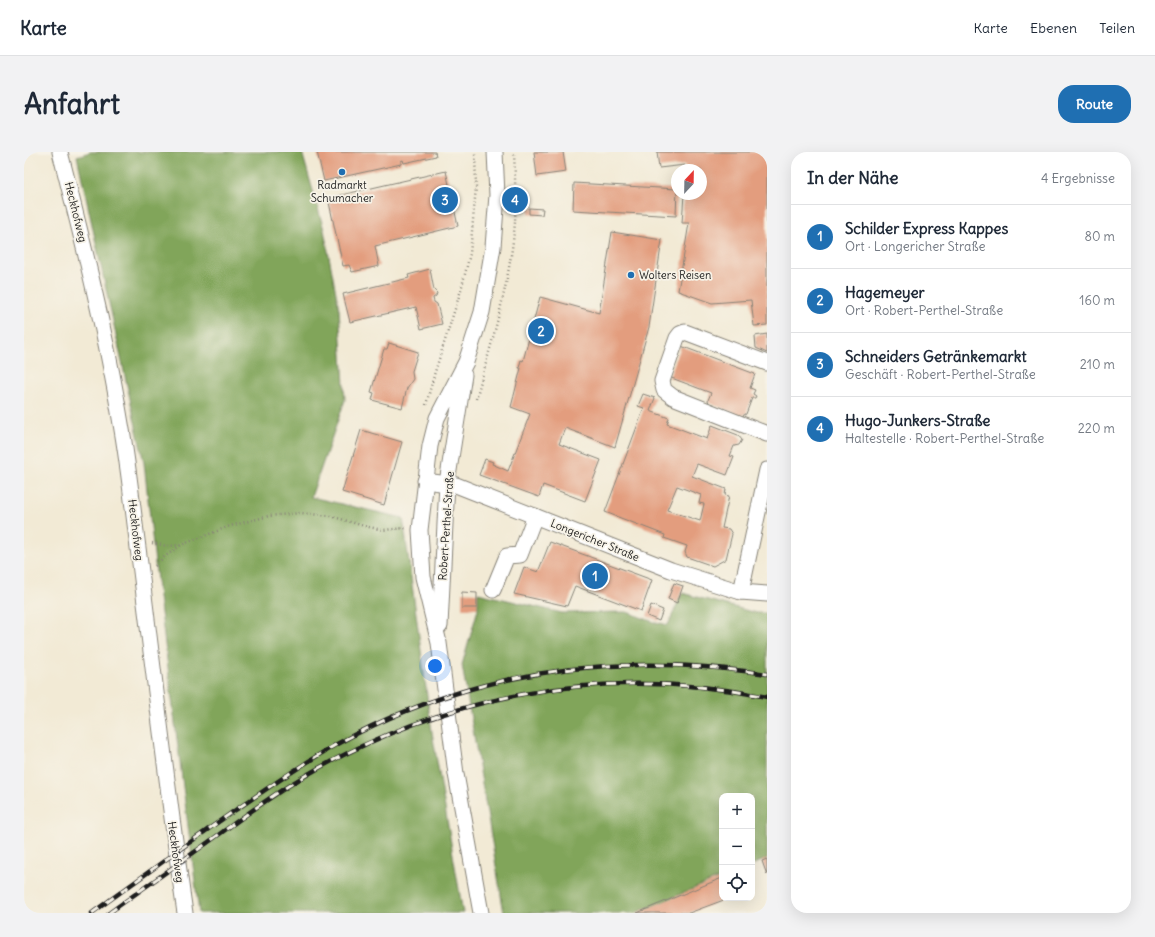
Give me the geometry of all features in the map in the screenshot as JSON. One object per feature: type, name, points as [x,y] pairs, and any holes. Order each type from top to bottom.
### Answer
[{"type":"street","name":"Heckhofweg","points":[[60,152],[86,250],[122,425],[174,842],[185,913]]},
{"type":"street","name":"Robert-Perthel-Straße","points":[[439,643],[447,483],[466,362],[482,312],[493,247],[497,195],[495,152]]},
{"type":"street","points":[[767,363],[685,332],[680,334],[677,338],[662,381],[664,390],[673,397],[767,434]]},
{"type":"street","name":"Robert-Perthel-Straße","points":[[466,362],[437,418],[430,446],[420,530],[423,577],[439,643],[456,774],[481,913]]},
{"type":"street","points":[[741,592],[765,493],[767,470]]},
{"type":"street","name":"Longericher Straße","points":[[425,481],[456,485],[671,570],[741,592],[767,594]]},
{"type":"street","points":[[493,590],[507,556],[520,555],[535,516]]},
{"type":"path","points":[[425,410],[434,375],[461,290],[470,254],[476,187],[475,152]]},
{"type":"path","points":[[142,579],[163,558],[181,545],[230,526],[269,516],[300,513],[331,516],[383,530],[409,528]]},
{"type":"path","points":[[136,536],[157,545],[181,545]]},
{"type":"green space","points":[[91,152],[302,152],[324,230],[339,309],[345,400],[311,497],[403,518],[432,732],[463,913],[199,913],[157,581],[144,463],[77,156]]},
{"type":"green space","points":[[478,593],[562,613],[627,612],[659,624],[668,625],[682,593],[756,613],[767,613],[767,859],[755,864],[755,793],[719,793],[719,878],[635,913],[504,913],[462,665],[478,609]]},
{"type":"building","name":"Radmarkt Schumacher","points":[[317,152],[435,152],[436,156],[404,163],[403,160],[401,161],[401,164],[324,181]]},
{"type":"building","points":[[534,152],[563,152],[566,172],[537,176]]},
{"type":"building","points":[[657,152],[767,152],[767,325],[754,326],[751,300],[712,303],[678,291],[689,223],[682,223],[684,200],[707,200],[707,164],[671,164],[671,167],[659,168]]},
{"type":"building","points":[[446,171],[458,226],[375,246],[379,266],[352,272],[349,265],[343,266],[328,198]]},
{"type":"building","points":[[574,183],[671,189],[671,200],[677,200],[676,216],[573,210]]},
{"type":"building","points":[[529,208],[543,209],[542,215],[529,214]]},
{"type":"building","points":[[612,232],[662,240],[649,327],[615,447],[565,428],[559,444],[601,460],[585,501],[543,485],[539,497],[479,475],[485,459],[508,471],[530,414],[511,407],[521,368],[519,368],[521,360],[523,361],[540,297],[599,313]]},
{"type":"building","points":[[430,269],[434,290],[437,293],[433,298],[434,302],[437,304],[442,324],[421,329],[416,307],[350,322],[343,294],[409,278],[408,275]]},
{"type":"building","points":[[767,334],[767,353],[756,348],[755,336]]},
{"type":"building","points":[[389,343],[418,352],[412,371],[413,379],[407,388],[402,408],[372,400],[374,393],[371,392],[384,349],[387,349]]},
{"type":"building","points":[[681,346],[755,374],[750,388],[755,390],[753,394],[756,396],[755,398],[752,398],[746,414],[742,416],[709,403],[708,400],[711,393],[669,377]]},
{"type":"building","points":[[643,394],[655,398],[650,411],[669,418],[667,424],[707,439],[712,425],[738,435],[742,440],[739,445],[734,446],[730,456],[734,457],[727,475],[697,464],[692,476],[726,489],[725,495],[729,496],[722,528],[729,529],[732,534],[726,559],[713,566],[687,557],[685,552],[687,546],[664,538],[665,535],[605,512],[644,408],[638,406]],"holes":[[[677,486],[701,495],[699,503],[704,504],[700,521],[667,510]]]},
{"type":"building","points":[[361,430],[402,442],[384,505],[342,492]]},
{"type":"building","points":[[550,542],[652,580],[641,611],[575,586],[567,606],[514,594],[524,567],[538,572]]},
{"type":"building","points":[[674,583],[683,586],[677,603],[668,599]]},
{"type":"building","points":[[462,592],[477,593],[477,608],[462,608]]},
{"type":"building","points":[[651,605],[663,610],[659,621],[647,616]]},
{"type":"building","points":[[767,859],[767,875],[762,861]]},
{"type":"building","points":[[719,879],[719,901],[721,901],[689,913],[637,913]]},
{"type":"railway","points":[[92,913],[285,776],[337,744],[408,710],[482,686],[521,677],[598,667],[637,665],[686,666],[767,674]]},
{"type":"railway","points":[[109,913],[278,792],[298,780],[353,750],[409,726],[466,707],[525,694],[584,686],[644,684],[705,688],[767,697]]},
{"type":"place","name":"Radmarkt Schumacher","points":[[342,172]]},
{"type":"place","name":"Schneiders Getränkemarkt","points":[[445,200]]},
{"type":"place","name":"Hugo-Junkers-Straße","points":[[515,200]]},
{"type":"place","name":"Wolters Reisen","points":[[631,275]]},
{"type":"place","name":"Hagemeyer","points":[[541,331]]},
{"type":"place","name":"Schilder Express Kappes","points":[[595,576]]}]
